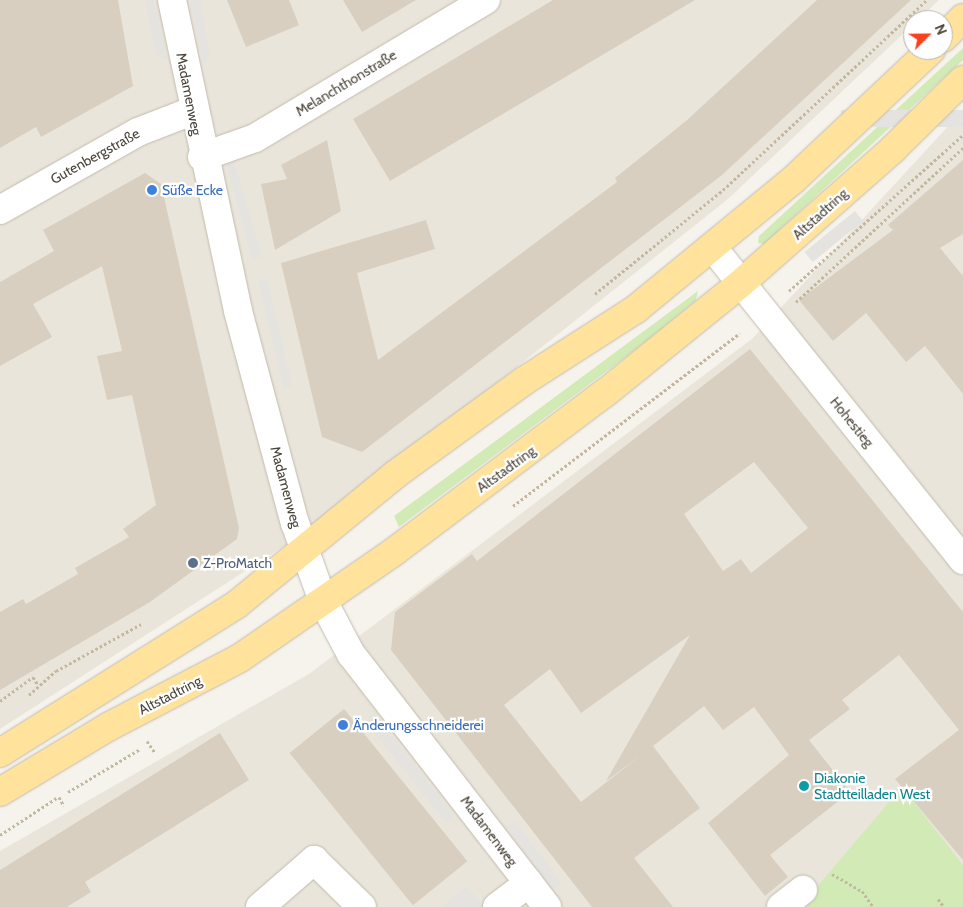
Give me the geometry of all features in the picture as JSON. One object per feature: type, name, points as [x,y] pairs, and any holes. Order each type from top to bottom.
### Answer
[{"type":"main road","points":[[953,28],[963,18]]},
{"type":"main road","points":[[0,753],[236,605],[303,547],[458,428],[636,309],[712,248],[919,60]]},
{"type":"main road","name":"Altstadtring","points":[[0,792],[108,727],[240,658],[323,601],[548,438],[740,284],[894,148],[963,80]]},
{"type":"street","name":"Madamenweg","points":[[172,0],[192,110],[238,311],[303,547],[323,601],[350,654],[547,907]]},
{"type":"street","name":"Melanchthonstraße","points":[[202,156],[255,138],[486,0]]},
{"type":"street","name":"Gutenbergstraße","points":[[0,210],[138,132],[192,110]]},
{"type":"street","name":"Hohestieg","points":[[712,248],[963,560]]},
{"type":"street","points":[[260,907],[314,860],[362,907]]},
{"type":"street","points":[[497,907],[528,883]]},
{"type":"street","points":[[781,907],[803,890]]},
{"type":"path","points":[[593,296],[723,190],[927,0]]},
{"type":"path","points":[[834,252],[963,135]]},
{"type":"path","points":[[795,302],[963,148]]},
{"type":"path","points":[[123,624],[127,630]]},
{"type":"path","points":[[0,701],[33,677],[38,685]]},
{"type":"path","points":[[0,835],[59,797],[149,744],[155,753]]},
{"type":"path","points":[[59,797],[64,806]]},
{"type":"path","points":[[803,890],[826,871],[862,891],[873,907]]},
{"type":"path","points":[[938,899],[944,907]]},
{"type":"shaded area","points":[[0,0],[939,0],[928,10],[903,10],[903,34],[728,199],[326,519],[0,729]]},
{"type":"shaded area","points":[[145,0],[154,0],[167,60],[156,55]]},
{"type":"shaded area","points":[[190,0],[200,0],[210,53],[203,66]]},
{"type":"shaded area","points":[[841,110],[963,110],[963,127],[841,127]]},
{"type":"shaded area","points":[[963,110],[963,907],[0,907],[0,851],[309,674],[753,338]]},
{"type":"shaded area","points":[[233,157],[262,257],[252,259],[225,160]]},
{"type":"shaded area","points":[[855,211],[863,221],[813,262],[804,252]]},
{"type":"shaded area","points":[[267,278],[292,386],[283,388],[258,280]]},
{"type":"shaded area","points":[[374,712],[455,817],[446,823],[369,726]]},
{"type":"shaded area","points":[[515,821],[562,883],[553,890],[506,828]]},
{"type":"shaded area","points":[[467,886],[484,907],[441,907]]},
{"type":"green space","points":[[963,48],[963,60],[764,244],[758,243],[759,236],[950,60],[953,60],[953,57]]},
{"type":"green space","points":[[698,291],[696,300],[644,343],[399,527],[394,516]]},
{"type":"green space","points":[[902,787],[963,865],[963,907],[808,907],[804,902]]},
{"type":"building","points":[[0,0],[118,0],[133,86],[41,137],[36,127],[0,148]]},
{"type":"building","points":[[227,0],[289,0],[299,25],[246,47]]},
{"type":"building","points":[[343,0],[416,0],[362,32]]},
{"type":"building","points":[[553,0],[695,0],[390,181],[353,119]]},
{"type":"building","points":[[817,0],[911,0],[722,175],[362,452],[322,437],[281,263],[426,220],[435,249],[357,273],[378,360],[617,182],[615,178],[686,121]]},
{"type":"building","points":[[327,140],[341,211],[275,250],[261,184],[287,179],[281,165]]},
{"type":"building","points":[[963,160],[963,234],[940,248],[963,276],[963,394],[925,346],[906,362],[866,313],[833,341],[799,300],[893,230],[888,225]]},
{"type":"building","points":[[145,173],[161,184],[239,528],[237,539],[150,602],[0,690],[0,612],[23,599],[26,604],[78,574],[75,568],[129,537],[123,529],[156,505],[132,395],[107,400],[97,356],[122,351],[102,266],[33,304],[52,337],[0,366],[0,282],[54,251],[43,230]]},
{"type":"building","points":[[750,349],[963,612],[963,860],[895,779],[959,730],[899,655],[842,700],[850,709],[809,740],[850,792],[770,855],[788,877],[765,896],[708,823],[789,755],[754,707],[723,730],[704,706],[653,746],[700,808],[634,858],[673,907],[592,907],[391,650],[395,612],[472,554],[477,561]],"holes":[[[754,462],[808,528],[751,573],[741,559],[723,571],[684,514]],[[690,635],[606,781],[640,756],[581,802],[504,705],[550,669],[581,713]]]},
{"type":"building","points":[[344,709],[467,861],[413,905],[290,753]]},
{"type":"building","points":[[220,733],[249,780],[85,882],[91,892],[67,907],[0,907],[0,870]]},
{"type":"place","name":"Süße Ecke","points":[[152,190]]},
{"type":"place","name":"Z-ProMatch","points":[[193,563]]},
{"type":"place","name":"Änderungsschneiderei","points":[[343,725]]},
{"type":"place","name":"Diakonie Stadtteilladen West","points":[[804,786]]}]
